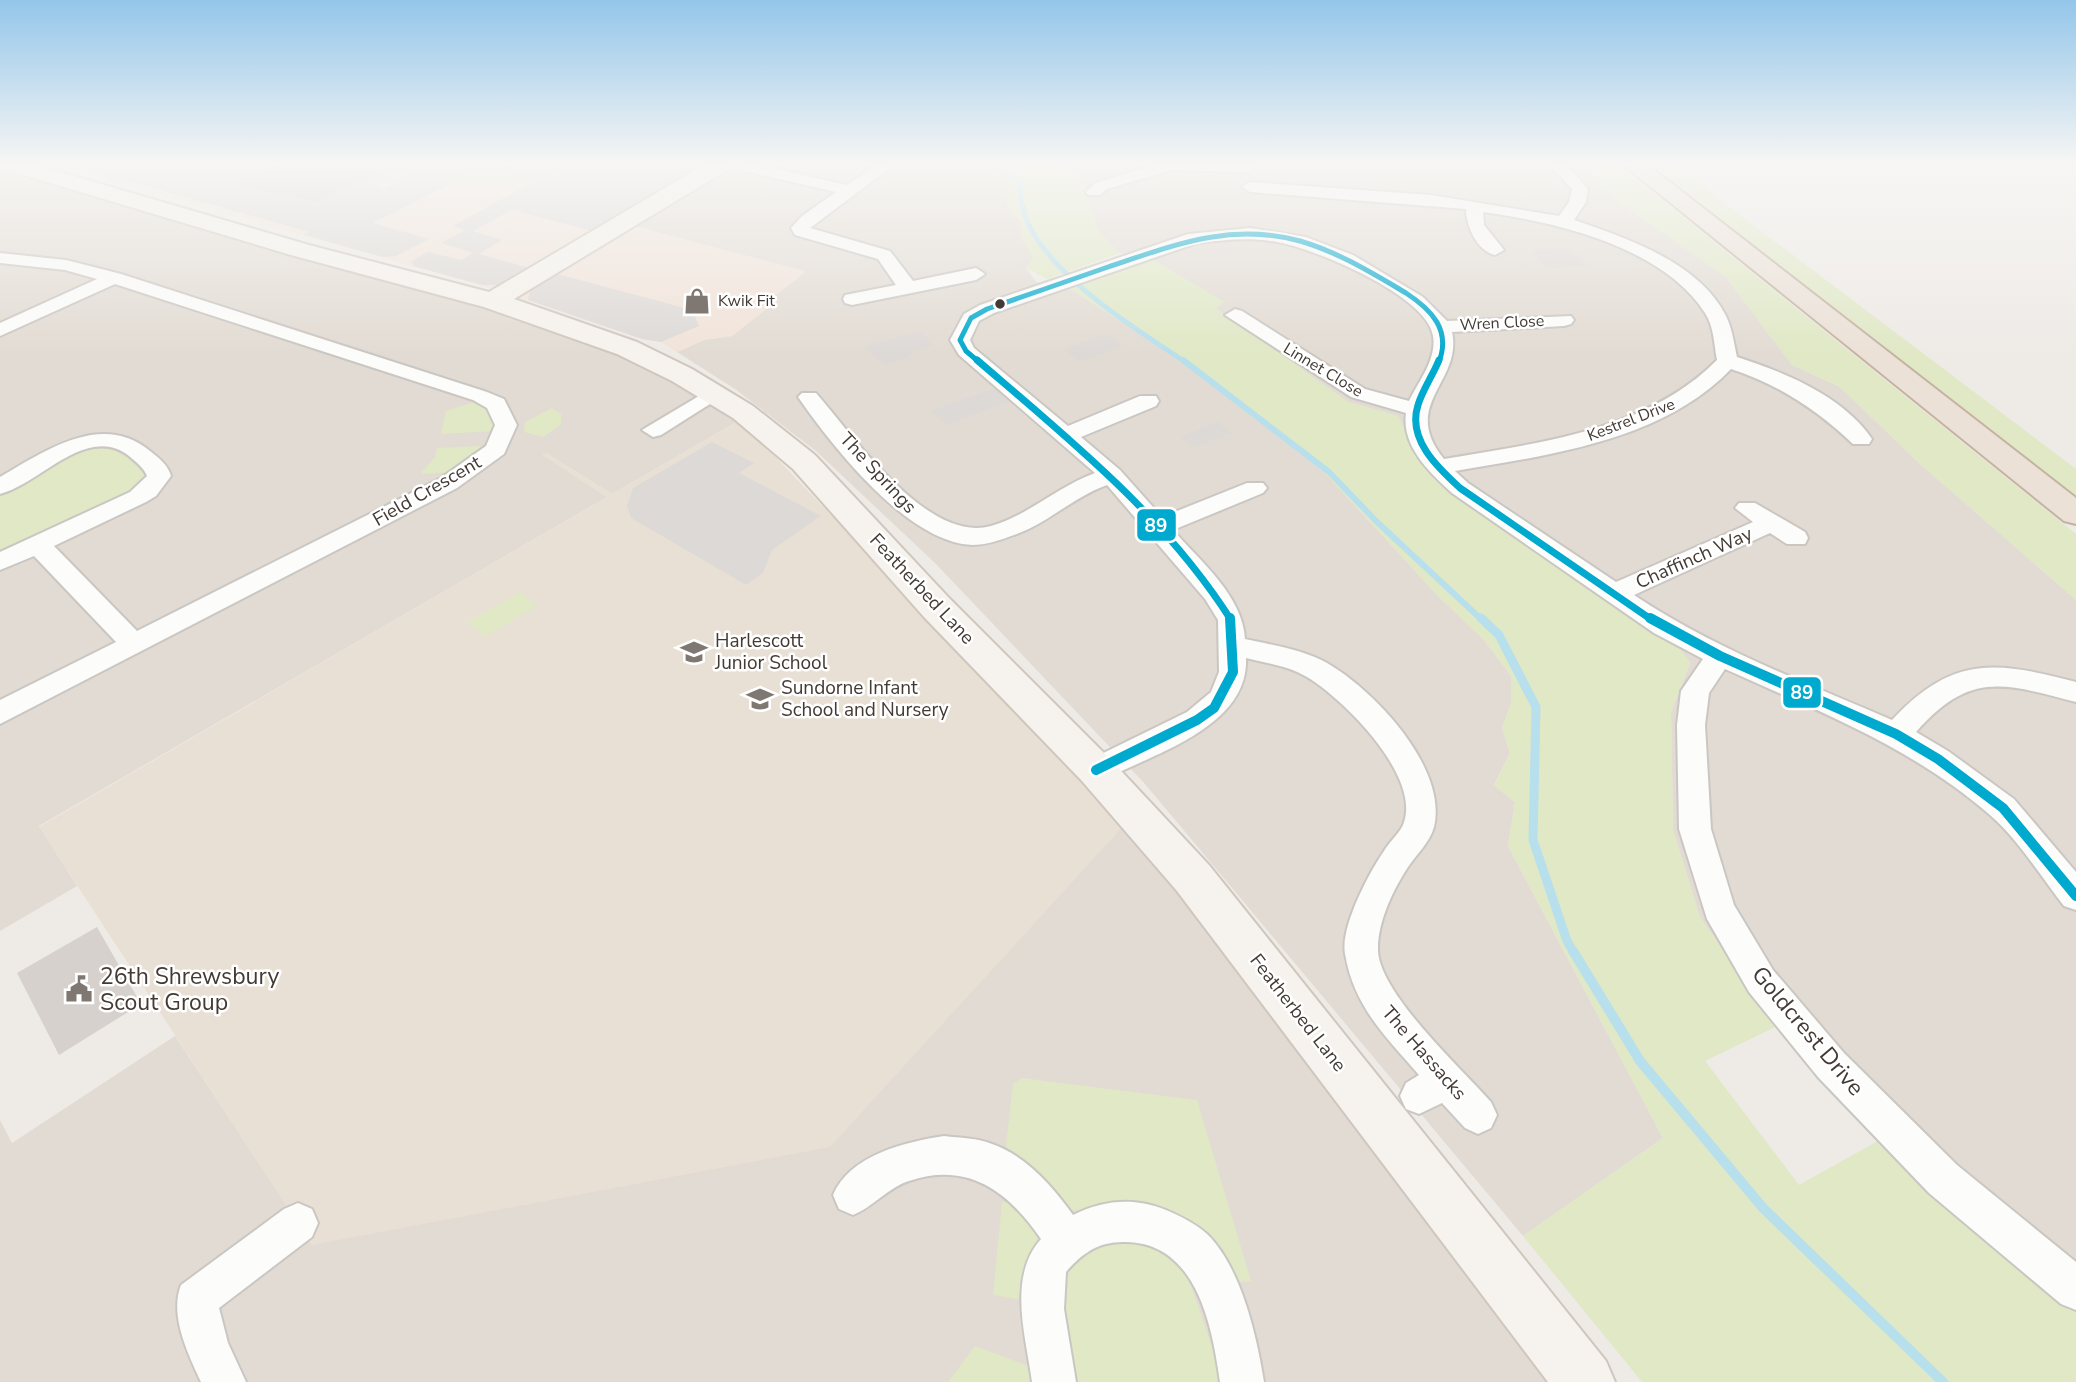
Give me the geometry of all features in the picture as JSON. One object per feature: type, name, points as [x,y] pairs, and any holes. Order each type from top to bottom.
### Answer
[{"type":"highway","points":[[1713,226],[2076,514]]},
{"type":"street","name":"Featherbed Lane","points":[[221,226],[493,301],[627,348],[714,393],[743,412],[804,462],[937,607],[1096,770],[1193,878],[1585,1382]]},
{"type":"street","points":[[493,301],[629,226]]},
{"type":"street","points":[[801,226],[801,231],[884,256],[908,288]]},
{"type":"street","points":[[1096,770],[1198,720],[1214,708],[1223,696],[1233,673],[1231,620],[1214,593],[1112,475],[966,351],[960,340],[971,318],[987,309],[1232,226]]},
{"type":"street","points":[[1265,226],[1327,248],[1420,303],[1441,327],[1444,343],[1440,360],[1416,409],[1421,444],[1437,467],[1527,535],[1663,627],[1720,656],[1896,734],[1976,785],[2003,808],[2076,896]]},
{"type":"street","points":[[1475,226],[1493,250]]},
{"type":"street","points":[[1581,226],[1616,238],[1677,273],[1713,310],[1727,361],[1764,372],[1797,387],[1854,432],[1824,427]]},
{"type":"street","name":"Field Crescent","points":[[0,258],[66,265],[114,278],[480,396],[496,404],[506,425],[496,449],[449,483],[0,713]]},
{"type":"street","points":[[852,299],[976,274]]},
{"type":"street","points":[[0,330],[114,278]]},
{"type":"street","name":"Linnet Close","points":[[1249,318],[1358,393],[1416,409]]},
{"type":"street","name":"Wren Close","points":[[1441,327],[1550,323]]},
{"type":"street","name":"Kestrel Drive","points":[[1437,467],[1580,439],[1655,412],[1686,398],[1717,376],[1727,361]]},
{"type":"street","points":[[653,430],[714,393]]},
{"type":"street","points":[[1066,435],[1133,401]]},
{"type":"street","name":"The Springs","points":[[809,406],[919,516],[939,529],[960,535],[986,535],[1014,526],[1065,495],[1112,475]]},
{"type":"street","points":[[0,487],[76,447],[105,439],[121,442],[158,470],[156,483],[148,491],[0,562]]},
{"type":"street","points":[[1158,527],[1236,490]]},
{"type":"street","points":[[1747,508],[1796,538]]},
{"type":"street","name":"Chaffinch Way","points":[[1615,593],[1773,523]]},
{"type":"street","points":[[38,545],[135,645]]},
{"type":"street","name":"The Hassacks","points":[[1234,646],[1285,657],[1316,669],[1342,688],[1385,729],[1413,776],[1422,802],[1418,829],[1395,860],[1370,906],[1362,952],[1380,1003],[1433,1088],[1478,1115]]},
{"type":"street","name":"Goldcrest Drive","points":[[1720,656],[1695,691],[1690,725],[1695,829],[1719,909],[1761,981],[1831,1065],[1943,1179],[2076,1289]]},
{"type":"street","points":[[1896,734],[1928,701],[1952,684],[1983,678],[2012,678],[2076,692]]},
{"type":"street","points":[[853,1195],[899,1163],[944,1155],[990,1162],[1039,1201],[1067,1241]]},
{"type":"street","points":[[1054,1382],[1043,1298],[1047,1264],[1067,1241],[1096,1223],[1131,1221],[1159,1228],[1185,1242],[1206,1265],[1220,1299],[1241,1382]]},
{"type":"street","points":[[224,1382],[208,1348],[196,1300],[298,1223]]},
{"type":"shaded area","points":[[0,226],[201,226],[481,304],[622,351],[740,420],[612,494],[546,453],[543,455],[607,497],[39,826],[77,886],[0,931]]},
{"type":"shaded area","points":[[272,226],[637,226],[806,271],[765,304],[769,307],[732,336],[704,340],[677,352],[661,342],[642,339],[490,288]]},
{"type":"shaded area","points":[[289,226],[385,226],[429,239],[396,256],[383,257],[304,235],[309,232]]},
{"type":"shaded area","points":[[454,226],[481,226],[473,231],[502,240],[479,254],[529,268],[502,285],[482,285],[413,266],[412,261],[428,252],[461,260],[473,253],[441,243],[465,230]]},
{"type":"shaded area","points":[[574,226],[604,226],[595,232]]},
{"type":"shaded area","points":[[1021,226],[1021,238],[1034,259],[1026,268],[1036,282],[1070,289],[1149,339],[1244,408],[1325,473],[1438,596],[1484,640],[1511,676],[1511,703],[1502,728],[1510,753],[1494,785],[1515,802],[1508,846],[1663,1138],[1523,1236],[1145,784],[936,564],[816,451],[735,389],[677,352],[704,340],[732,336],[769,306],[764,304],[805,272],[637,227]]},
{"type":"shaded area","points":[[1096,226],[1654,226],[1726,277],[1792,365],[1840,387],[1919,463],[2076,600],[2076,1300],[1887,1136],[1776,1027],[1700,917],[1673,830],[1671,712],[1690,663],[1466,500],[1417,455],[1398,416],[1348,402],[1215,308],[1223,302],[1152,259],[1120,253],[1098,232]]},
{"type":"shaded area","points":[[1571,249],[1586,266],[1547,268],[1532,251]]},
{"type":"shaded area","points":[[557,274],[692,310],[699,326],[661,342],[642,339],[528,300],[530,290]]},
{"type":"shaded area","points":[[920,330],[933,345],[913,351],[909,357],[885,365],[865,347]]},
{"type":"shaded area","points":[[1105,334],[1123,346],[1080,362],[1064,350]]},
{"type":"shaded area","points":[[1005,384],[1021,397],[946,425],[931,411]]},
{"type":"shaded area","points":[[740,420],[1126,823],[830,1147],[312,1245],[39,827],[607,497],[542,455],[546,453],[612,494]]},
{"type":"shaded area","points":[[1217,422],[1232,433],[1195,447],[1180,437]]},
{"type":"shaded area","points":[[712,442],[754,463],[739,473],[821,516],[772,550],[763,573],[746,585],[631,518],[627,506],[633,488]]},
{"type":"shaded area","points":[[1126,823],[1552,1382],[0,1382],[0,1120],[12,1143],[175,1036],[313,1245]]},
{"type":"green space","points":[[1021,226],[1096,226],[1098,232],[1120,253],[1047,279],[1026,268],[1033,258],[1021,238]]},
{"type":"green space","points":[[1654,226],[1695,226],[2076,534],[2076,600],[1919,463],[1840,387],[1792,365],[1726,277]]},
{"type":"green space","points":[[1726,226],[1755,226],[2076,469],[2076,498]]},
{"type":"green space","points":[[1152,259],[1224,302],[1216,308],[1348,402],[1398,416],[1417,455],[1466,500],[1676,643],[1690,662],[1671,712],[1673,830],[1700,917],[1775,1027],[1705,1061],[1799,1185],[1887,1136],[2076,1300],[2076,1382],[1642,1382],[1523,1236],[1663,1138],[1508,846],[1515,802],[1494,786],[1510,753],[1502,728],[1511,703],[1511,676],[1484,640],[1438,596],[1325,473],[1244,408],[1149,339],[1070,289]]},
{"type":"green space","points":[[475,402],[487,406],[496,420],[494,431],[441,434],[446,411]]},
{"type":"green space","points":[[552,408],[561,414],[561,425],[543,437],[524,432],[525,422]]},
{"type":"green space","points":[[94,446],[110,447],[148,471],[147,478],[140,487],[0,555],[0,492],[75,451]]},
{"type":"green space","points":[[437,448],[486,448],[454,472],[420,474],[435,457]]},
{"type":"green space","points":[[520,592],[537,606],[485,637],[467,622]]},
{"type":"green space","points":[[1022,1078],[1197,1100],[1251,1281],[1231,1283],[1116,1204],[1069,1211],[1005,1154],[1013,1084]]},
{"type":"green space","points":[[1002,1202],[1023,1204],[1042,1231],[1030,1301],[993,1295]]},
{"type":"green space","points":[[1102,1240],[1151,1244],[1188,1276],[1224,1382],[1070,1382],[1061,1294],[1072,1264]]},
{"type":"green space","points":[[975,1346],[1037,1369],[1038,1382],[948,1382]]},
{"type":"building","name":"26th Shrewsbury Scout Group","points":[[97,927],[141,1004],[59,1055],[17,973]]},
{"type":"waterway","points":[[1031,226],[1055,262],[1080,286],[1108,309],[1185,362]]},
{"type":"waterway","points":[[1183,360],[1329,472],[1376,521],[1482,620]]},
{"type":"waterway","points":[[1481,618],[1499,635],[1536,707],[1533,840],[1567,941],[1574,953]]},
{"type":"waterway","points":[[1573,951],[1640,1061],[1763,1208],[1943,1382]]},
{"type":"transit line","name":"89","points":[[1096,770],[1197,720],[1214,708],[1223,696],[1233,672],[1231,620],[1214,593],[1130,494],[1091,457],[966,351],[960,340],[971,318],[987,309],[1194,238],[1223,234],[1275,236],[1299,241],[1346,259],[1409,296],[1436,318],[1443,334],[1443,350],[1422,395],[1415,420],[1417,432],[1427,453],[1460,488],[1663,627],[1720,656],[1896,734],[1938,759],[2003,808],[2076,896]]},
{"type":"place","name":"Kwik Fit","points":[[697,301]]},
{"type":"place","name":"Harlescott Junior School","points":[[694,652]]},
{"type":"place","name":"Sundorne Infant School and Nursery","points":[[760,699]]},
{"type":"place","name":"26th Shrewsbury Scout Group","points":[[79,989]]}]
